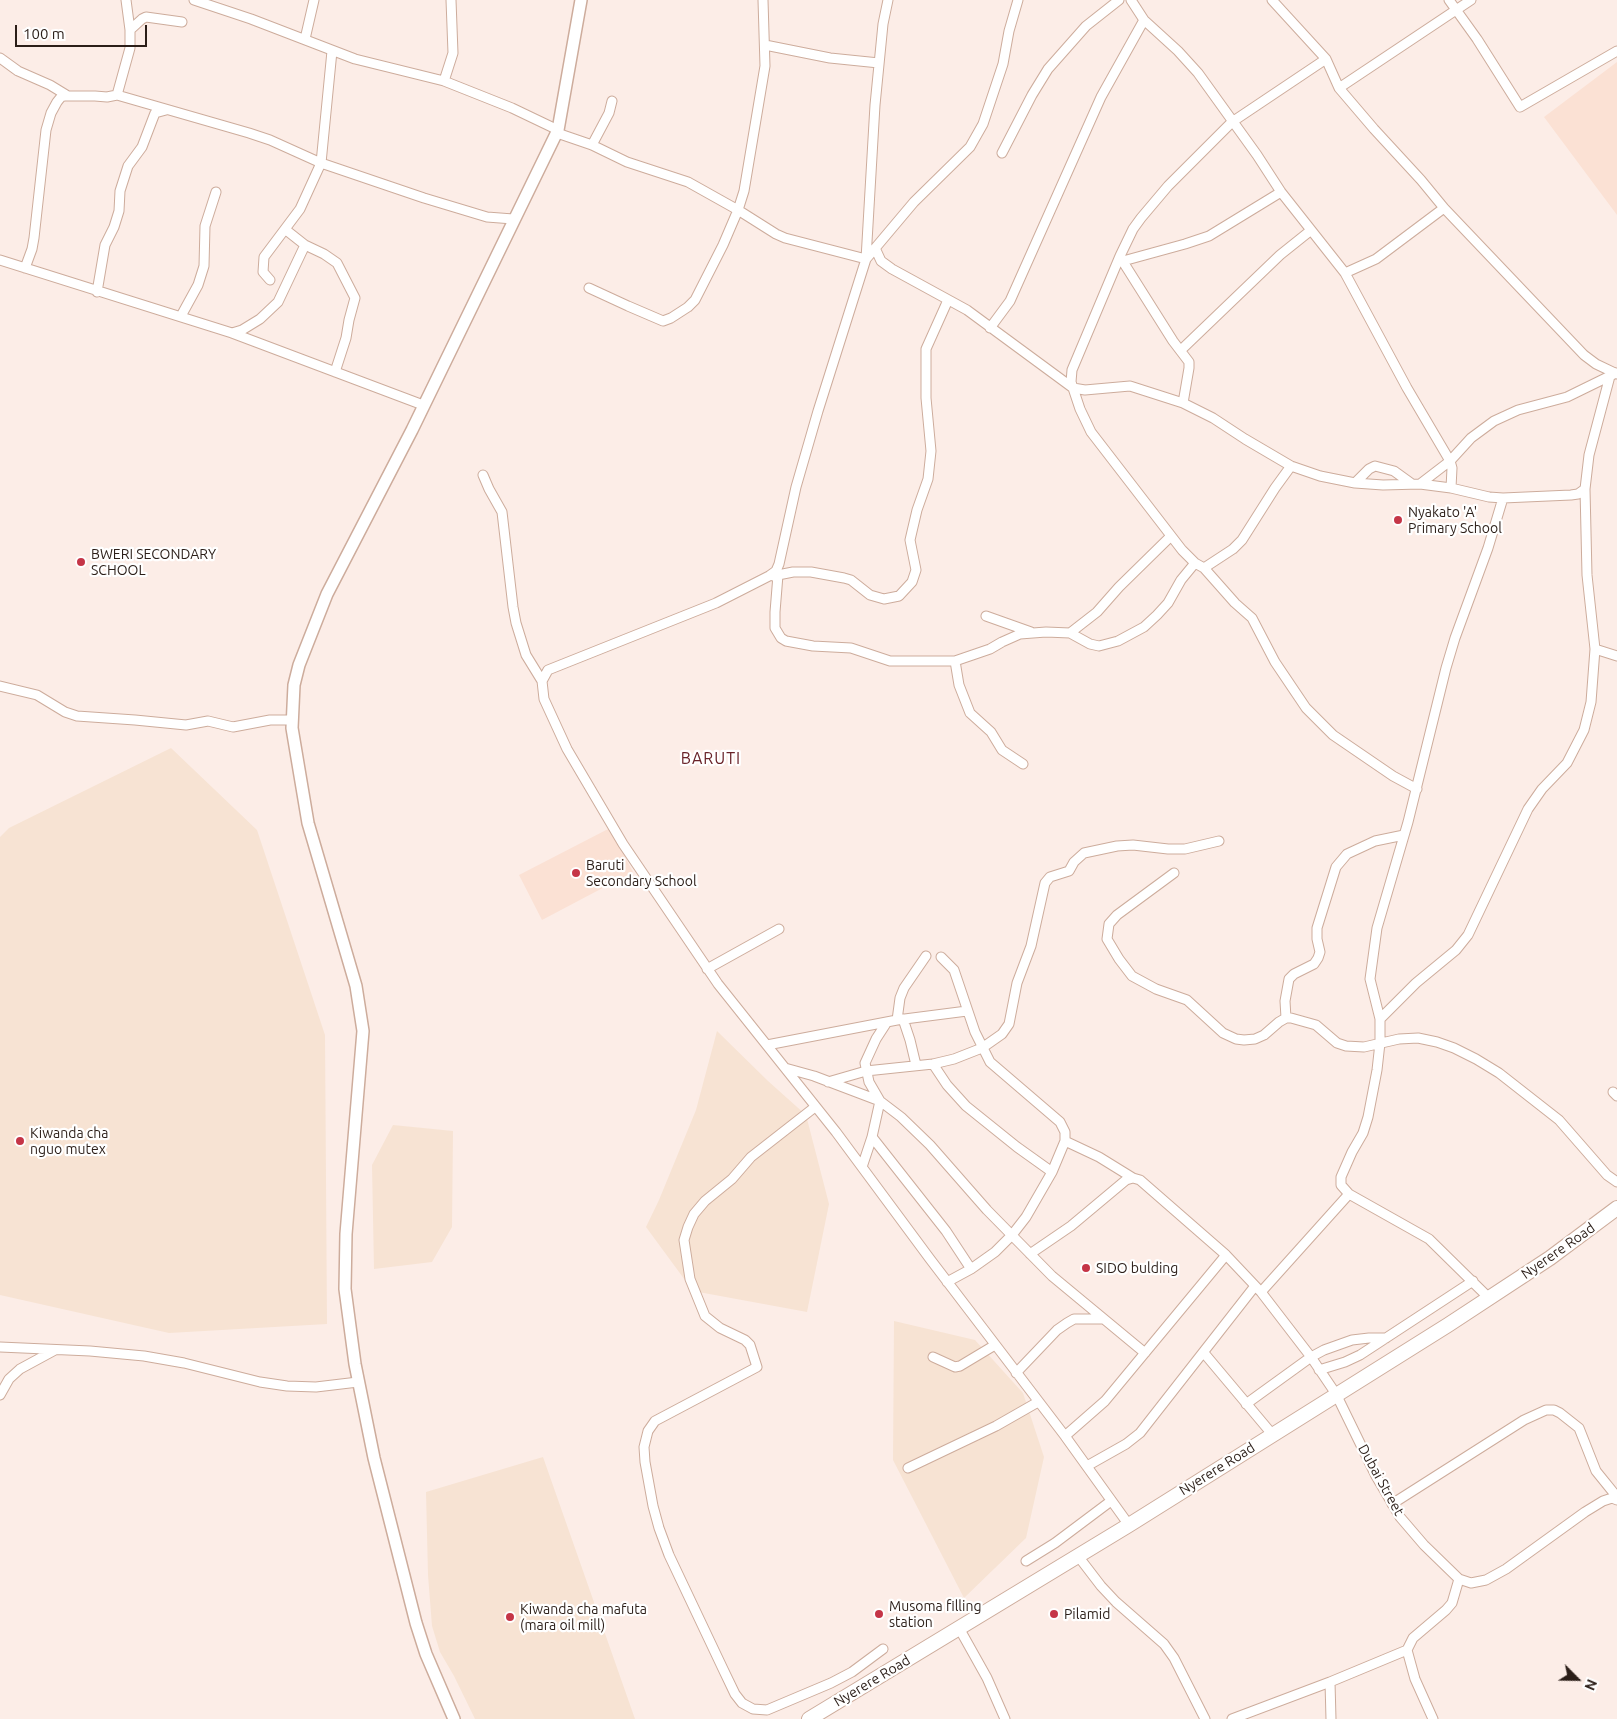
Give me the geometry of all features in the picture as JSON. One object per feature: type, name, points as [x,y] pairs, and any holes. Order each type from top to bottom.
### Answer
[{"type":"main road","name":"Nyerere Road","points":[[809,1719],[1078,1556],[1489,1298],[1550,1258],[1617,1208]]},
{"type":"street","points":[[117,95],[130,48],[126,0]]},
{"type":"street","points":[[194,0],[305,39],[332,51],[444,81],[512,108],[558,132],[592,145],[627,162],[688,182],[785,238],[866,259]]},
{"type":"street","points":[[305,39],[314,0]]},
{"type":"street","points":[[444,81],[453,53],[451,0]]},
{"type":"street","points":[[454,1719],[426,1654],[416,1623],[374,1458],[358,1382],[345,1289],[346,1234],[362,1031],[356,986],[308,823],[292,720],[294,685],[298,665],[327,594],[558,132],[581,0]]},
{"type":"street","points":[[589,288],[663,321],[688,307],[695,300],[723,245],[744,191],[765,66],[763,0]]},
{"type":"street","points":[[888,0],[883,24],[875,106],[866,259],[804,459],[779,564],[774,576],[776,628],[781,638],[786,641],[814,646],[851,648],[890,661],[955,661],[990,649],[1020,634],[1033,632],[1070,633],[1090,644],[1099,646],[1118,641],[1144,627],[1157,616],[1168,603],[1181,580],[1196,563]]},
{"type":"street","points":[[866,259],[914,202],[970,147],[984,124],[1003,64],[1009,30],[1018,0]]},
{"type":"street","points":[[1002,153],[1032,95],[1048,69],[1086,26],[1119,0]]},
{"type":"street","points":[[1132,0],[1144,20],[1178,51],[1198,73],[1281,192],[1345,273],[1407,388],[1450,461],[1452,473],[1451,488]]},
{"type":"street","points":[[1272,0],[1326,59],[1339,88],[1444,208],[1584,355],[1614,375]]},
{"type":"street","points":[[1449,0],[1477,39],[1520,107],[1617,51]]},
{"type":"street","points":[[1339,88],[1471,0]]},
{"type":"street","points":[[130,30],[146,17],[182,22]]},
{"type":"street","points":[[990,328],[1014,293],[1101,97],[1144,20]]},
{"type":"street","points":[[765,45],[830,58],[879,63]]},
{"type":"street","points":[[270,280],[263,272],[264,256],[300,210],[321,163],[332,51]]},
{"type":"street","points":[[0,58],[18,72],[50,84],[68,96]]},
{"type":"street","points":[[1326,59],[1232,122],[1154,201],[1133,229],[1071,376],[1080,409],[1091,432],[1182,550],[1204,568],[1235,603],[1252,618],[1275,662],[1306,708],[1333,735],[1393,776],[1417,789]]},
{"type":"street","points":[[25,268],[34,238],[46,130],[58,99],[68,96],[107,98],[117,95],[270,140],[321,163],[372,181],[487,217],[513,220]]},
{"type":"street","points":[[592,145],[609,113],[612,101]]},
{"type":"street","points":[[97,292],[105,245],[120,211],[120,191],[128,166],[142,147],[155,113],[167,110]]},
{"type":"street","points":[[181,316],[198,285],[204,266],[205,226],[216,192]]},
{"type":"street","points":[[1121,258],[1185,244],[1209,236],[1281,192]]},
{"type":"street","points":[[1345,273],[1376,259],[1444,208]]},
{"type":"street","points":[[286,230],[305,245],[337,263],[355,298],[346,338],[335,372]]},
{"type":"street","points":[[1181,350],[1280,255],[1310,230]]},
{"type":"street","points":[[232,333],[253,324],[278,302],[305,245]]},
{"type":"street","points":[[875,248],[882,261],[892,269],[967,310],[1073,388],[1085,390],[1130,386],[1183,403],[1213,418],[1291,466],[1320,476],[1354,483],[1383,485],[1416,484],[1451,488],[1489,497],[1503,498],[1571,495],[1578,494],[1585,489]]},
{"type":"street","points":[[1121,258],[1173,341],[1189,362],[1183,403]]},
{"type":"street","points":[[0,260],[232,333],[423,404]]},
{"type":"street","points":[[542,681],[548,670],[697,611],[774,576],[792,572],[811,572],[851,580],[870,595],[884,599],[899,596],[912,582],[916,570],[910,540],[917,510],[928,478],[931,436],[926,398],[926,349],[948,300]]},
{"type":"street","points":[[1416,484],[1450,461],[1471,438],[1494,421],[1518,410],[1567,397],[1614,375]]},
{"type":"street","points":[[1380,1019],[1416,983],[1456,950],[1468,936],[1528,809],[1542,789],[1567,763],[1581,738],[1591,702],[1594,649],[1587,575],[1585,489],[1589,455],[1614,375]]},
{"type":"street","points":[[1204,568],[1233,549],[1242,540],[1291,466]]},
{"type":"street","points":[[1354,483],[1375,466],[1394,471],[1416,484]]},
{"type":"street","points":[[483,474],[502,512],[509,585],[516,623],[526,655],[542,681],[544,699],[567,749],[635,864],[707,969],[862,1167],[1065,1436],[1128,1525]]},
{"type":"street","points":[[1489,1298],[1429,1239],[1348,1194],[1341,1185],[1342,1177],[1352,1152],[1363,1133],[1376,1077],[1380,1043],[1380,1019],[1370,979],[1370,970],[1382,908],[1417,789],[1446,668],[1488,548],[1503,498]]},
{"type":"street","points":[[1070,633],[1097,612],[1119,587],[1171,536]]},
{"type":"street","points":[[986,616],[1033,632]]},
{"type":"street","points":[[1594,649],[1617,656]]},
{"type":"street","points":[[955,661],[959,685],[970,713],[991,732],[1002,750],[1023,764]]},
{"type":"street","points":[[0,686],[37,695],[65,712],[76,716],[186,726],[208,721],[233,727],[270,720],[292,720]]},
{"type":"street","points":[[1286,1018],[1285,1002],[1290,979],[1294,974],[1314,964],[1320,952],[1317,928],[1336,868],[1347,854],[1375,841],[1404,835]]},
{"type":"street","points":[[828,1082],[866,1071],[933,1064],[954,1059],[982,1048],[1002,1034],[1009,1024],[1017,983],[1031,946],[1045,883],[1050,877],[1068,871],[1084,853],[1133,845],[1181,850],[1219,841]]},
{"type":"street","points":[[1174,873],[1117,915],[1109,924],[1107,939],[1124,967],[1136,978],[1156,989],[1187,1000],[1223,1033],[1236,1039],[1255,1039],[1264,1035],[1286,1018],[1316,1025],[1337,1043],[1346,1046],[1364,1047],[1400,1039],[1418,1038],[1437,1042],[1476,1059],[1499,1073],[1559,1120],[1607,1175],[1617,1182]]},
{"type":"street","points":[[707,969],[779,929]]},
{"type":"street","points":[[916,1065],[910,1040],[900,1020],[900,998],[904,988],[926,956]]},
{"type":"street","points":[[941,957],[954,970],[967,1011],[982,1048],[990,1062],[1060,1122],[1065,1132],[1065,1141],[1052,1172],[1026,1218],[995,1252],[971,1269],[947,1282]]},
{"type":"street","points":[[767,1045],[887,1022],[967,1011]]},
{"type":"street","points":[[862,1167],[880,1101],[869,1082],[865,1063],[887,1022]]},
{"type":"street","points":[[933,1064],[947,1085],[966,1106],[1010,1142],[1052,1172]]},
{"type":"street","points":[[785,1068],[814,1076],[880,1101],[902,1117],[1030,1254],[1076,1297],[1145,1353]]},
{"type":"street","points":[[815,1107],[751,1157],[694,1214],[684,1240],[689,1272],[705,1316],[720,1328],[746,1340],[750,1345],[757,1368],[655,1421],[648,1431],[644,1447],[645,1462],[653,1506],[669,1555],[735,1694],[742,1702],[759,1711],[775,1707],[846,1675],[883,1650]]},
{"type":"street","points":[[872,1136],[946,1231],[971,1269]]},
{"type":"street","name":"Dubai Street","points":[[1065,1141],[1100,1157],[1133,1178],[1140,1180],[1226,1255],[1258,1289],[1311,1357],[1336,1394],[1376,1476],[1400,1517],[1424,1545],[1459,1579]]},
{"type":"street","points":[[1030,1254],[1078,1221],[1119,1185],[1133,1178]]},
{"type":"street","points":[[1086,1466],[1126,1444],[1140,1433],[1258,1289],[1348,1194]]},
{"type":"street","points":[[1065,1436],[1104,1401],[1226,1255]]},
{"type":"street","points":[[1319,1370],[1345,1362],[1386,1338],[1473,1281]]},
{"type":"street","points":[[1016,1373],[1057,1330],[1067,1323],[1074,1319],[1104,1319]]},
{"type":"street","points":[[1246,1404],[1311,1357],[1331,1347],[1352,1340],[1386,1338]]},
{"type":"street","points":[[933,1357],[955,1367],[960,1366],[995,1345]]},
{"type":"street","points":[[0,1347],[90,1351],[144,1356],[184,1363],[260,1382],[287,1386],[316,1387],[358,1382]]},
{"type":"street","points":[[0,1394],[9,1379],[20,1369],[55,1350]]},
{"type":"street","points":[[1204,1353],[1272,1434]]},
{"type":"street","points":[[908,1468],[989,1429],[1038,1402]]},
{"type":"street","points":[[1392,1504],[1524,1420],[1546,1410],[1554,1410],[1560,1413],[1579,1428],[1596,1471],[1617,1498]]},
{"type":"street","points":[[1232,1719],[1330,1682],[1407,1650],[1413,1638],[1452,1603],[1459,1579],[1471,1583],[1486,1580],[1506,1569],[1585,1512],[1603,1501],[1617,1498]]},
{"type":"street","points":[[1026,1561],[1055,1543],[1111,1501]]},
{"type":"street","points":[[1078,1556],[1116,1602],[1164,1644],[1174,1658],[1204,1719]]},
{"type":"street","points":[[959,1628],[987,1678],[1005,1719]]},
{"type":"street","points":[[1407,1650],[1415,1679],[1433,1719]]},
{"type":"street","points":[[1330,1682],[1331,1719]]},
{"type":"shaded area","points":[[1617,62],[1617,215],[1544,117]]},
{"type":"shaded area","points":[[171,748],[257,830],[325,1035],[327,1324],[169,1333],[0,1295],[0,837],[9,828]]},
{"type":"shaded area","name":"Baruti Secondary School","points":[[610,828],[633,872],[542,920],[519,875]]},
{"type":"shaded area","points":[[717,1031],[806,1115],[829,1204],[807,1312],[693,1291],[646,1227],[696,1110]]},
{"type":"shaded area","points":[[393,1125],[453,1131],[452,1227],[432,1262],[374,1269],[372,1165]]},
{"type":"shaded area","points":[[894,1321],[975,1340],[1023,1393],[1044,1457],[1026,1538],[964,1598],[893,1460]]},
{"type":"shaded area","points":[[543,1457],[635,1719],[475,1719],[440,1652],[432,1626],[428,1575],[426,1492]]},
{"type":"place","name":"Nyakato 'A' Primary School","points":[[1398,520]]},
{"type":"place","name":"BWERI SECONDARY SCHOOL","points":[[81,562]]},
{"type":"place","name":"Baruti Secondary School","points":[[576,873]]},
{"type":"place","name":"Kiwanda cha nguo mutex","points":[[20,1141]]},
{"type":"place","name":"SIDO bulding","points":[[1086,1268]]},
{"type":"place","name":"Musoma filling station","points":[[879,1614]]},
{"type":"place","name":"Pilamid","points":[[1054,1614]]},
{"type":"place","name":"Kiwanda cha mafuta (mara oil mill)","points":[[510,1617]]},
{"type":"district","name":"BARUTI","points":[[711,759]]}]
